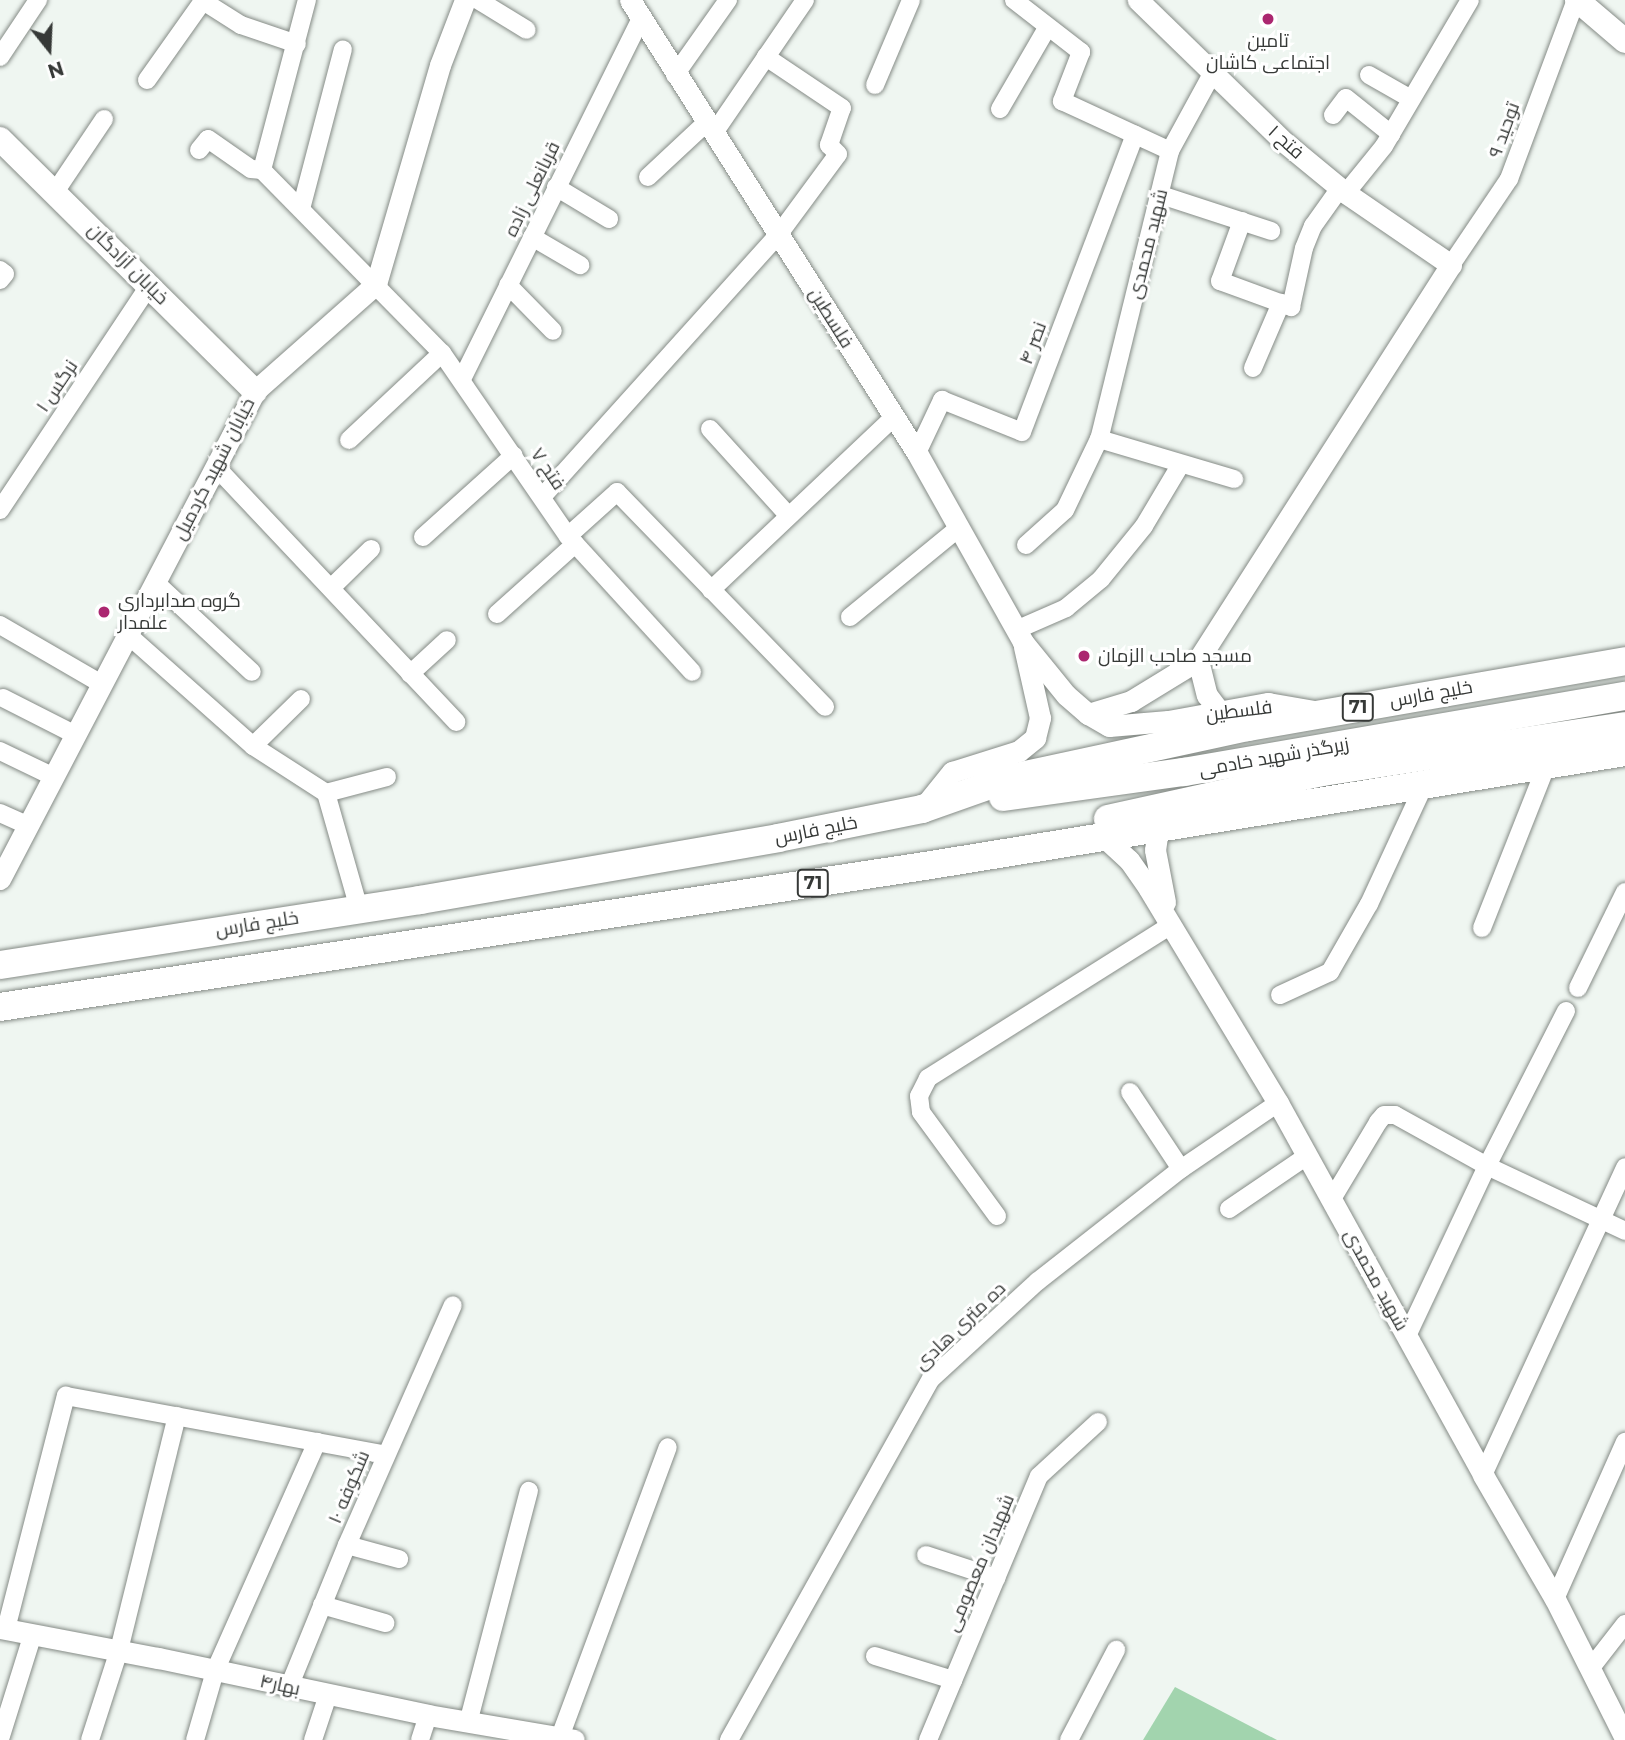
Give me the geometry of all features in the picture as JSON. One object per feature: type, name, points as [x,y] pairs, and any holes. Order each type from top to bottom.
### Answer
[{"type":"highway","name":"خلیج فارس","points":[[0,965],[359,909],[778,838],[922,809],[1007,779],[1324,713],[1625,661]]},
{"type":"highway","points":[[1522,678],[1625,676]]},
{"type":"highway","name":"زیرگذر شهید خادمی","points":[[922,809],[1184,772],[1625,696]]},
{"type":"highway","name":"زیرگذر شهید خادمی","points":[[931,865],[1030,836],[1322,772],[1625,726]]},
{"type":"highway","name":"71","points":[[0,1007],[931,865],[1625,752]]},
{"type":"main road","points":[[1577,0],[1623,32]]},
{"type":"main road","name":"خیابان آزادگان","points":[[0,139],[255,391]]},
{"type":"street","points":[[0,57],[38,0]]},
{"type":"street","points":[[262,170],[307,0]]},
{"type":"street","points":[[376,284],[440,65],[465,0]]},
{"type":"street","points":[[478,0],[527,30]]},
{"type":"street","name":"فلسطین","points":[[629,0],[917,453],[1019,636],[1066,695],[1087,714],[1109,726],[1168,721],[1268,703],[1324,713]]},
{"type":"street","points":[[675,75],[728,0]]},
{"type":"street","points":[[648,177],[710,128],[766,57],[805,0]]},
{"type":"street","points":[[875,85],[911,0]]},
{"type":"street","points":[[1014,0],[1081,52],[1062,101],[1170,151]]},
{"type":"street","name":"فتح ۱","points":[[1138,0],[1284,142],[1343,190],[1451,265]]},
{"type":"street","points":[[1242,221],[1220,281],[1291,307],[1304,248],[1314,226],[1391,134],[1470,0]]},
{"type":"street","name":"توحید ۹","points":[[1451,265],[1509,179],[1577,0]]},
{"type":"street","points":[[147,80],[203,1],[241,25],[297,44]]},
{"type":"street","name":"قربانعلی زاده","points":[[462,379],[642,18]]},
{"type":"street","points":[[1000,109],[1047,28]]},
{"type":"street","points":[[301,209],[343,49]]},
{"type":"street","points":[[542,497],[779,234],[838,154],[829,145],[842,108],[766,57]]},
{"type":"street","name":"شهید محمدی","points":[[1026,545],[1065,510],[1100,431],[1170,151],[1213,72]]},
{"type":"street","points":[[1369,75],[1411,99]]},
{"type":"street","points":[[1333,115],[1346,98],[1391,134]]},
{"type":"street","points":[[55,192],[104,119]]},
{"type":"street","name":"نصر ۴","points":[[917,453],[942,400],[1022,432],[1135,135]]},
{"type":"street","name":"فتح ۷","points":[[204,145],[251,169],[262,170],[442,353],[571,540],[692,672]]},
{"type":"street","points":[[556,187],[609,219]]},
{"type":"street","points":[[1161,195],[1271,231]]},
{"type":"street","points":[[532,237],[580,265]]},
{"type":"street","points":[[1087,714],[1131,701],[1198,660],[1451,265]]},
{"type":"street","points":[[0,270],[5,274],[0,280]]},
{"type":"street","name":"خیابان شهید کردمیل","points":[[0,879],[6,855],[27,825],[100,682],[217,468],[255,391],[376,284]]},
{"type":"street","points":[[508,285],[553,331]]},
{"type":"street","name":"نرگس ۱","points":[[0,510],[149,286]]},
{"type":"street","points":[[1253,368],[1280,303]]},
{"type":"street","points":[[349,440],[442,353]]},
{"type":"street","points":[[710,590],[893,418]]},
{"type":"street","points":[[710,429],[789,515]]},
{"type":"street","points":[[1100,431],[1181,464],[1234,479]]},
{"type":"street","points":[[424,537],[514,455]]},
{"type":"street","points":[[1019,636],[1066,608],[1101,579],[1143,526],[1181,464]]},
{"type":"street","points":[[217,468],[456,722]]},
{"type":"street","points":[[497,614],[617,492],[825,707]]},
{"type":"street","points":[[850,617],[960,527]]},
{"type":"street","points":[[331,589],[371,549]]},
{"type":"street","points":[[155,582],[253,672]]},
{"type":"street","points":[[0,625],[100,682]]},
{"type":"street","points":[[127,634],[253,746],[326,793],[359,909]]},
{"type":"street","name":"فلسطین","points":[[922,809],[952,772],[1019,751],[1035,738],[1040,718],[1019,636]]},
{"type":"street","points":[[410,674],[447,640]]},
{"type":"street","points":[[1198,660],[1207,695],[1220,712]]},
{"type":"street","points":[[3,698],[74,734]]},
{"type":"street","points":[[253,746],[301,699]]},
{"type":"street","points":[[0,751],[52,776]]},
{"type":"street","points":[[1482,928],[1546,766]]},
{"type":"street","points":[[326,793],[387,777]]},
{"type":"street","points":[[1280,995],[1330,972],[1369,904],[1424,785]]},
{"type":"street","points":[[0,813],[27,825]]},
{"type":"street","points":[[997,1216],[921,1112],[919,1096],[928,1078],[1171,925],[1155,850],[1158,829]]},
{"type":"street","name":"شهید محمدی","points":[[1104,836],[1129,860],[1279,1103],[1483,1475],[1555,1599],[1625,1738]]},
{"type":"street","points":[[1578,988],[1625,892]]},
{"type":"street","points":[[1408,1336],[1487,1166],[1566,1011]]},
{"type":"street","points":[[1130,1091],[1181,1169]]},
{"type":"street","name":"ده متری هادی","points":[[729,1740],[931,1379],[1038,1281],[1181,1169],[1279,1103]]},
{"type":"street","points":[[1332,1199],[1384,1115],[1395,1115],[1487,1166],[1625,1231]]},
{"type":"street","points":[[1229,1209],[1307,1156]]},
{"type":"street","points":[[1483,1475],[1625,1167]]},
{"type":"street","name":"شکوفه ۱۰","points":[[289,1687],[347,1545],[453,1305]]},
{"type":"street","points":[[3,1629],[66,1396],[386,1455]]},
{"type":"street","points":[[90,1740],[119,1650],[177,1416]]},
{"type":"street","name":"شهیدان معصومی","points":[[928,1740],[1039,1476],[1098,1422]]},
{"type":"street","points":[[195,1740],[215,1671],[317,1441]]},
{"type":"street","points":[[1555,1599],[1625,1442]]},
{"type":"street","points":[[565,1739],[668,1447]]},
{"type":"street","points":[[468,1723],[529,1491]]},
{"type":"street","points":[[347,1545],[399,1559]]},
{"type":"street","points":[[926,1555],[996,1578]]},
{"type":"street","points":[[322,1605],[385,1623]]},
{"type":"street","points":[[1590,1669],[1625,1624]]},
{"type":"street","name":"بهار۴","points":[[3,1629],[119,1650],[428,1716],[565,1739]]},
{"type":"street","points":[[0,1739],[33,1634]]},
{"type":"street","points":[[1069,1740],[1116,1650]]},
{"type":"street","points":[[875,1656],[953,1680]]},
{"type":"street","points":[[313,1740],[328,1695]]},
{"type":"street","points":[[420,1740],[428,1716]]},
{"type":"green space","points":[[1175,1687],[1277,1740],[1143,1740]]},
{"type":"place","name":"تامین اجتماعی کاشان","points":[[1268,19]]},
{"type":"place","name":"گروه صدابرداری علمدار","points":[[104,612]]},
{"type":"place","name":"مسجد صاحب الزمان","points":[[1084,656]]}]
